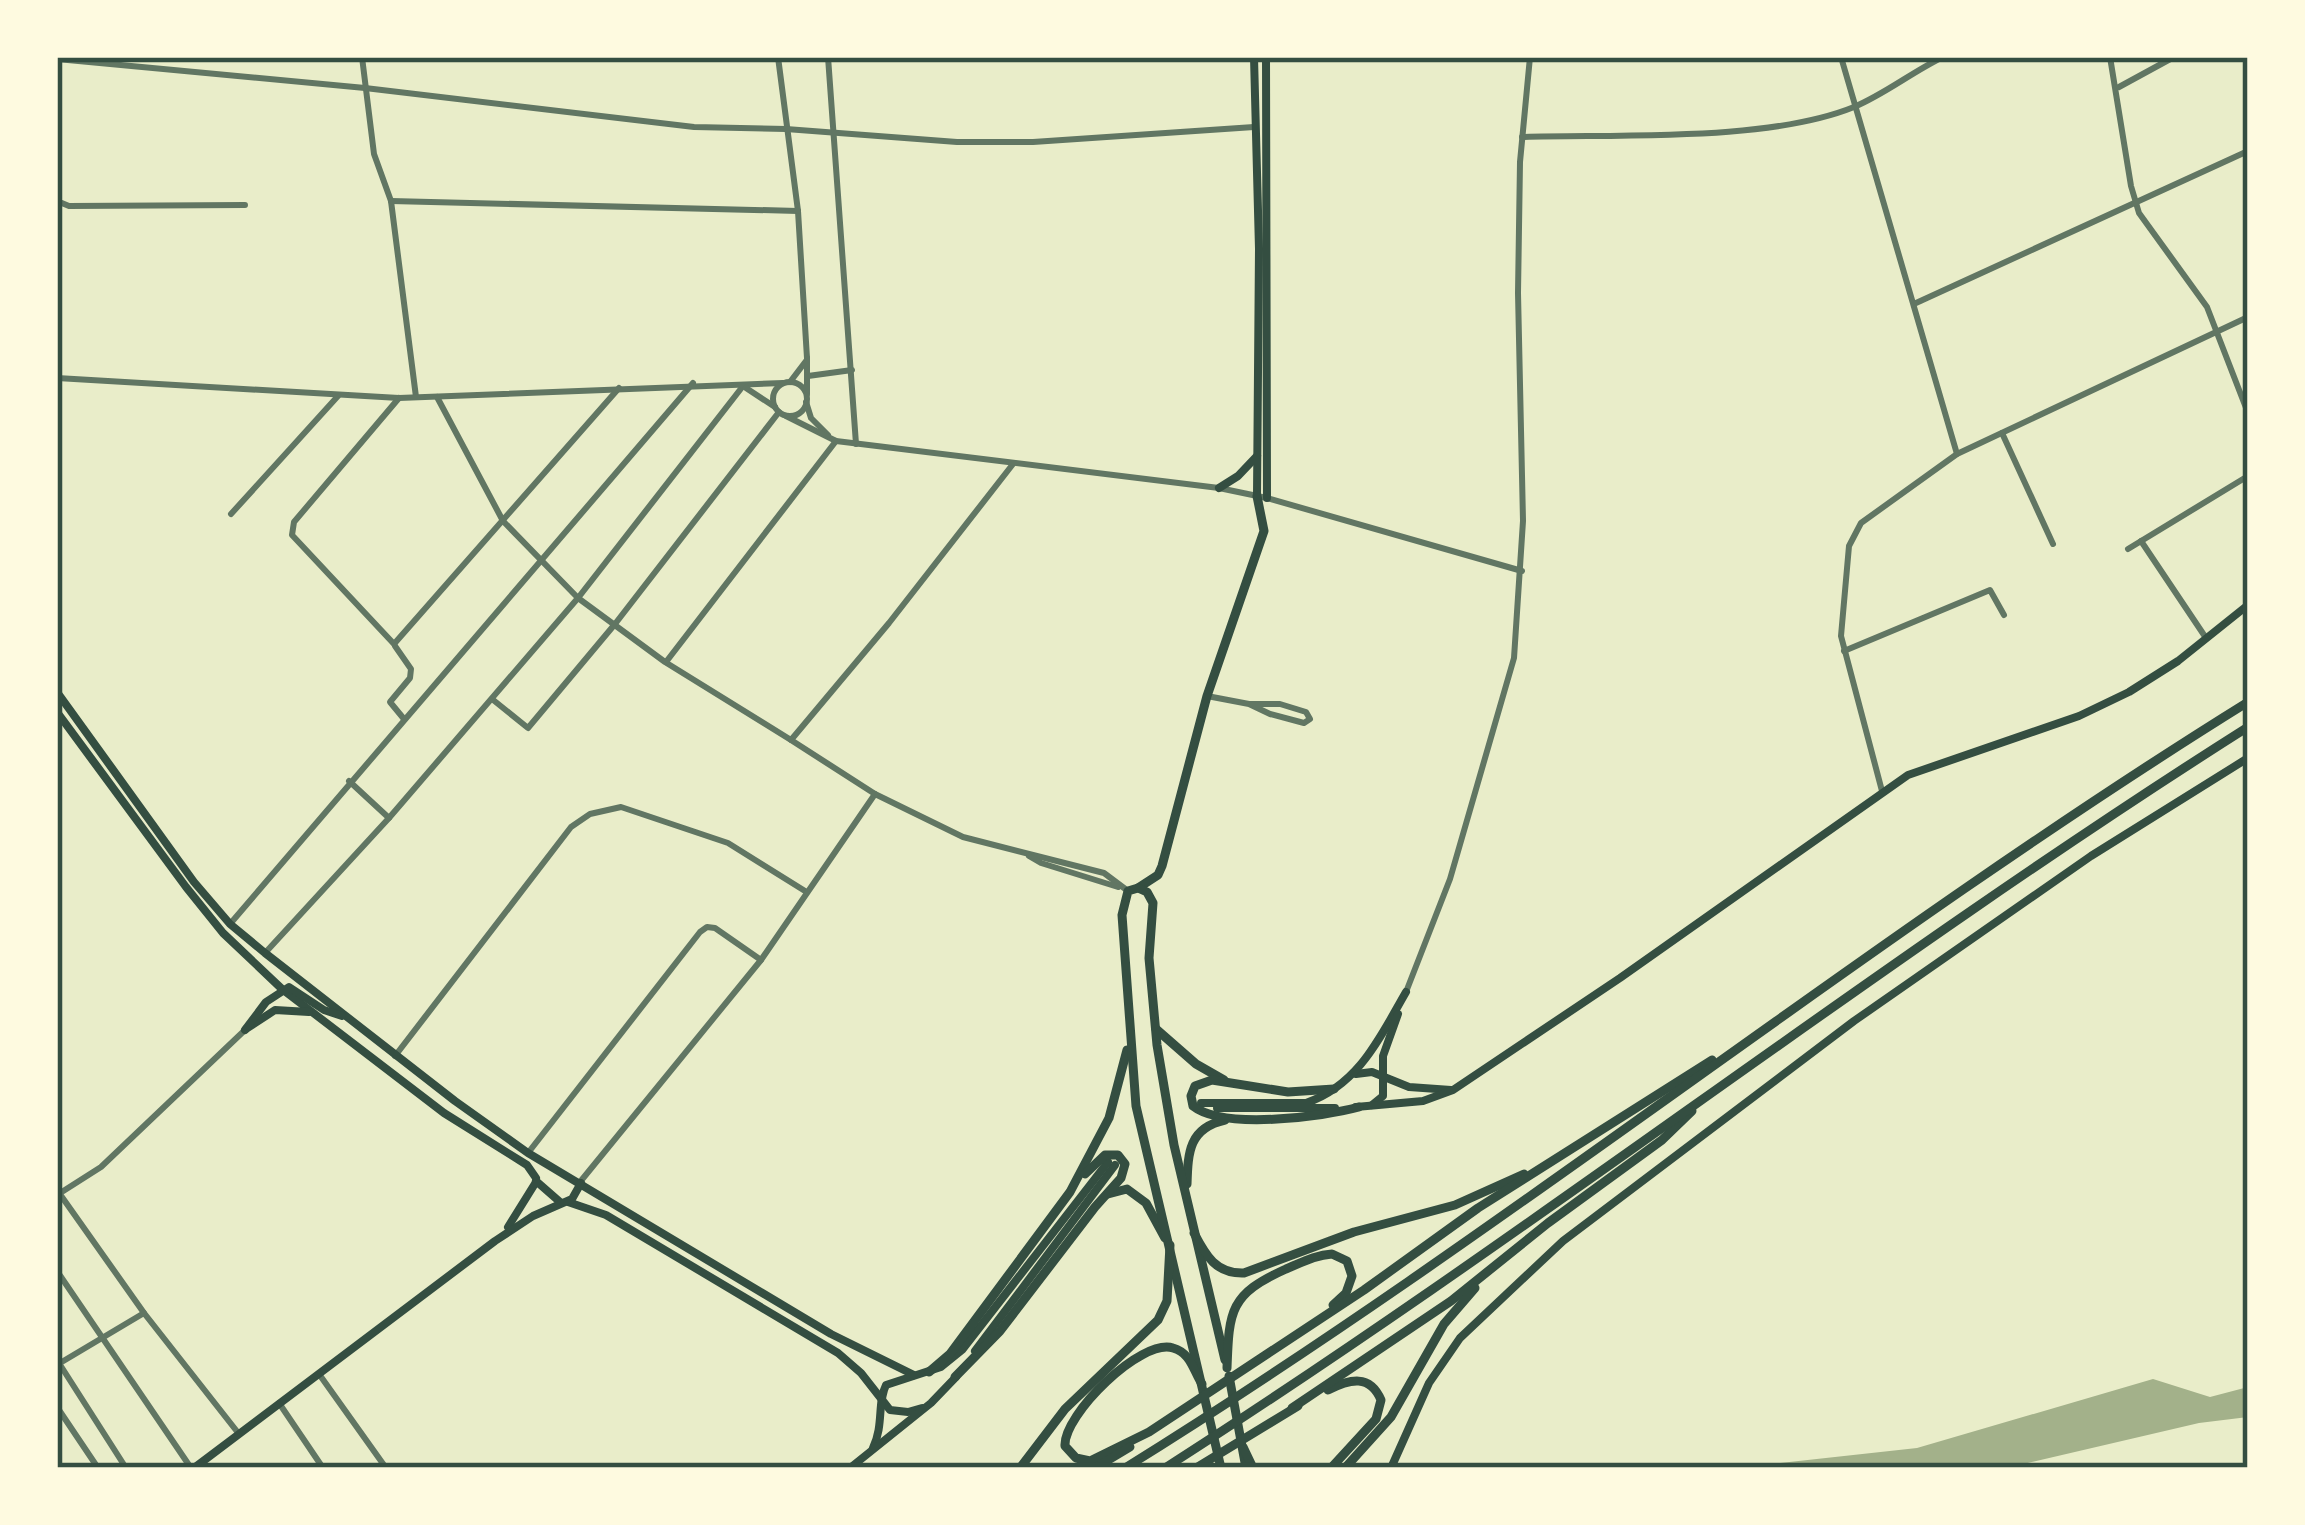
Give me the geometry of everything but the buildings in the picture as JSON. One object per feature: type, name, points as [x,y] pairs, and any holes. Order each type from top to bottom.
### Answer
[{"type":"main road","points":[[1219,1465],[1136,1106],[1122,915],[1129,889],[1158,875],[1162,866],[1207,696],[1264,531],[1258,455],[1254,57]]},
{"type":"main road","points":[[1262,497],[1266,57]]},
{"type":"main road","points":[[1219,488],[1258,455]]},
{"type":"main road","points":[[1216,1108],[1365,1106],[1424,1101],[1453,1090],[1620,978],[1882,791],[1928,767],[2078,716],[2129,692],[2248,605]]},
{"type":"main road","points":[[57,693],[57,711],[186,887],[223,933],[282,989],[444,1113],[527,1166],[536,1180],[564,1202],[606,1215],[822,1343],[861,1373],[881,1403],[897,1412],[922,1408]]},
{"type":"main road","points":[[57,693],[194,882],[230,924],[348,1019],[528,1153],[812,1322],[914,1375]]},
{"type":"main road","points":[[1125,1468],[1325,1338],[1964,889],[2248,702]]},
{"type":"main road","points":[[57,727],[70,730]]},
{"type":"main road","points":[[1165,1468],[1324,1364],[2080,836],[2248,727]]},
{"type":"main road","points":[[1391,1468],[1429,1383],[1460,1337],[1564,1241],[1854,1021],[2091,856],[2248,758]]},
{"type":"main road","points":[[1129,889],[1147,892],[1153,903],[1149,958],[1155,1028],[1186,1202],[1249,1468]]},
{"type":"main road","points":[[244,1030],[282,989],[293,987],[324,1010],[348,1019]]},
{"type":"main road","points":[[1201,1103],[1306,1103],[1334,1089],[1356,1074],[1406,992]]},
{"type":"main road","points":[[1334,1089],[1288,1092],[1204,1082],[1195,1086],[1191,1096],[1193,1106],[1208,1116],[1232,1118],[1329,1115],[1365,1106],[1383,1096],[1383,1056],[1406,992]]},
{"type":"main road","points":[[244,1030],[282,1009],[314,1013]]},
{"type":"main road","points":[[1155,1028],[1186,1056],[1228,1083]]},
{"type":"main road","points":[[1070,1192],[1109,1118],[1129,1045]]},
{"type":"main road","points":[[1095,1468],[1478,1208],[1683,1077],[1726,1056]]},
{"type":"main road","points":[[1356,1074],[1383,1075],[1409,1087],[1453,1090]]},
{"type":"main road","points":[[1196,1468],[1451,1301],[1662,1140],[1703,1099]]},
{"type":"main road","points":[[1186,1202],[1188,1148],[1193,1138],[1215,1122],[1232,1118]]},
{"type":"main road","points":[[1194,1233],[1216,1266],[1244,1273],[1354,1232],[1455,1204],[1577,1148]]},
{"type":"main road","points":[[850,1468],[956,1377],[1000,1331],[1125,1169],[1122,1159],[1113,1154],[1098,1159],[950,1354],[929,1372]]},
{"type":"main road","points":[[872,1449],[882,1422],[886,1385],[929,1372],[962,1350],[1112,1163],[956,1377]]},
{"type":"main road","points":[[495,1241],[517,1218],[542,1170],[555,1167]]},
{"type":"main road","points":[[193,1468],[495,1241],[564,1202],[581,1188],[580,1181]]},
{"type":"main road","points":[[1020,1468],[1065,1409],[1158,1320],[1168,1288],[1170,1245],[1137,1193],[1127,1189],[1103,1197]]},
{"type":"main road","points":[[1345,1468],[1391,1417],[1444,1324],[1521,1244]]},
{"type":"main road","points":[[1227,1367],[1227,1327],[1245,1292],[1306,1260],[1322,1254],[1340,1256],[1351,1267],[1352,1284],[1313,1322]]},
{"type":"main road","points":[[1148,1432],[1090,1461],[1076,1458],[1065,1446],[1066,1428],[1078,1412],[1147,1351],[1163,1346],[1178,1349],[1192,1363],[1202,1384]]},
{"type":"main road","points":[[1292,1408],[1346,1381],[1374,1387],[1381,1400],[1376,1419],[1331,1468]]},
{"type":"street","points":[[362,57],[374,154],[391,201],[416,397]]},
{"type":"street","points":[[778,57],[798,211],[808,376],[806,400],[799,413],[780,412]]},
{"type":"street","points":[[828,57],[856,444]]},
{"type":"street","points":[[1406,992],[1450,879],[1514,658],[1522,571],[1518,293],[1522,137],[1530,57]]},
{"type":"street","points":[[1840,57],[1958,454]]},
{"type":"street","points":[[1522,137],[1795,123],[1853,107],[1942,57]]},
{"type":"street","points":[[2110,57],[2139,214],[2206,307],[2248,412]]},
{"type":"street","points":[[2118,88],[2174,57]]},
{"type":"street","points":[[57,59],[365,88],[694,127],[786,129],[835,136],[1033,142],[1253,127]]},
{"type":"street","points":[[1916,304],[2248,151]]},
{"type":"street","points":[[57,201],[69,206],[245,206]]},
{"type":"street","points":[[391,201],[798,211]]},
{"type":"street","points":[[1882,791],[1844,651],[1842,598],[1849,546],[1861,524],[1958,454],[2248,317]]},
{"type":"street","points":[[780,412],[774,392],[807,358]]},
{"type":"street","points":[[808,376],[851,370]]},
{"type":"street","points":[[57,378],[399,398],[787,382],[803,388],[811,418],[836,441]]},
{"type":"street","points":[[230,924],[693,383]]},
{"type":"street","points":[[743,386],[836,441],[1219,488],[1522,571]]},
{"type":"street","points":[[266,953],[578,598],[743,386]]},
{"type":"street","points":[[394,644],[619,388]]},
{"type":"street","points":[[231,514],[338,396]]},
{"type":"street","points":[[437,397],[503,521],[578,598],[665,662],[875,794],[963,837],[1104,873],[1129,889]]},
{"type":"street","points":[[399,398],[294,522],[292,535],[394,644],[411,669],[410,678],[390,704],[404,719]]},
{"type":"street","points":[[492,699],[528,728],[780,412]]},
{"type":"street","points":[[2002,433],[2053,544]]},
{"type":"street","points":[[665,662],[836,441]]},
{"type":"street","points":[[791,740],[890,623],[1013,464]]},
{"type":"street","points":[[2128,549],[2248,476]]},
{"type":"street","points":[[2141,541],[2206,640]]},
{"type":"street","points":[[1844,651],[1990,590],[2004,615]]},
{"type":"street","points":[[1207,696],[1280,704],[1306,712],[1310,719],[1292,721],[1249,704]]},
{"type":"street","points":[[350,781],[389,818]]},
{"type":"street","points":[[580,1181],[761,959],[875,794]]},
{"type":"street","points":[[395,1056],[571,827],[590,814],[621,807],[651,815],[728,843],[805,891]]},
{"type":"street","points":[[528,1153],[700,932],[715,928],[761,959]]},
{"type":"street","points":[[239,1434],[58,1193],[101,1167],[244,1030]]},
{"type":"street","points":[[57,1271],[193,1468]]},
{"type":"street","points":[[126,1468],[58,1362],[144,1312]]},
{"type":"street","points":[[319,1374],[386,1468]]},
{"type":"street","points":[[279,1403],[323,1468]]},
{"type":"street","points":[[57,1407],[98,1468]]},
{"type":"shaded area","points":[[2153,1379],[2210,1397],[2248,1387],[2248,1417],[2199,1423],[2006,1468],[1736,1468],[1917,1448]]}]
